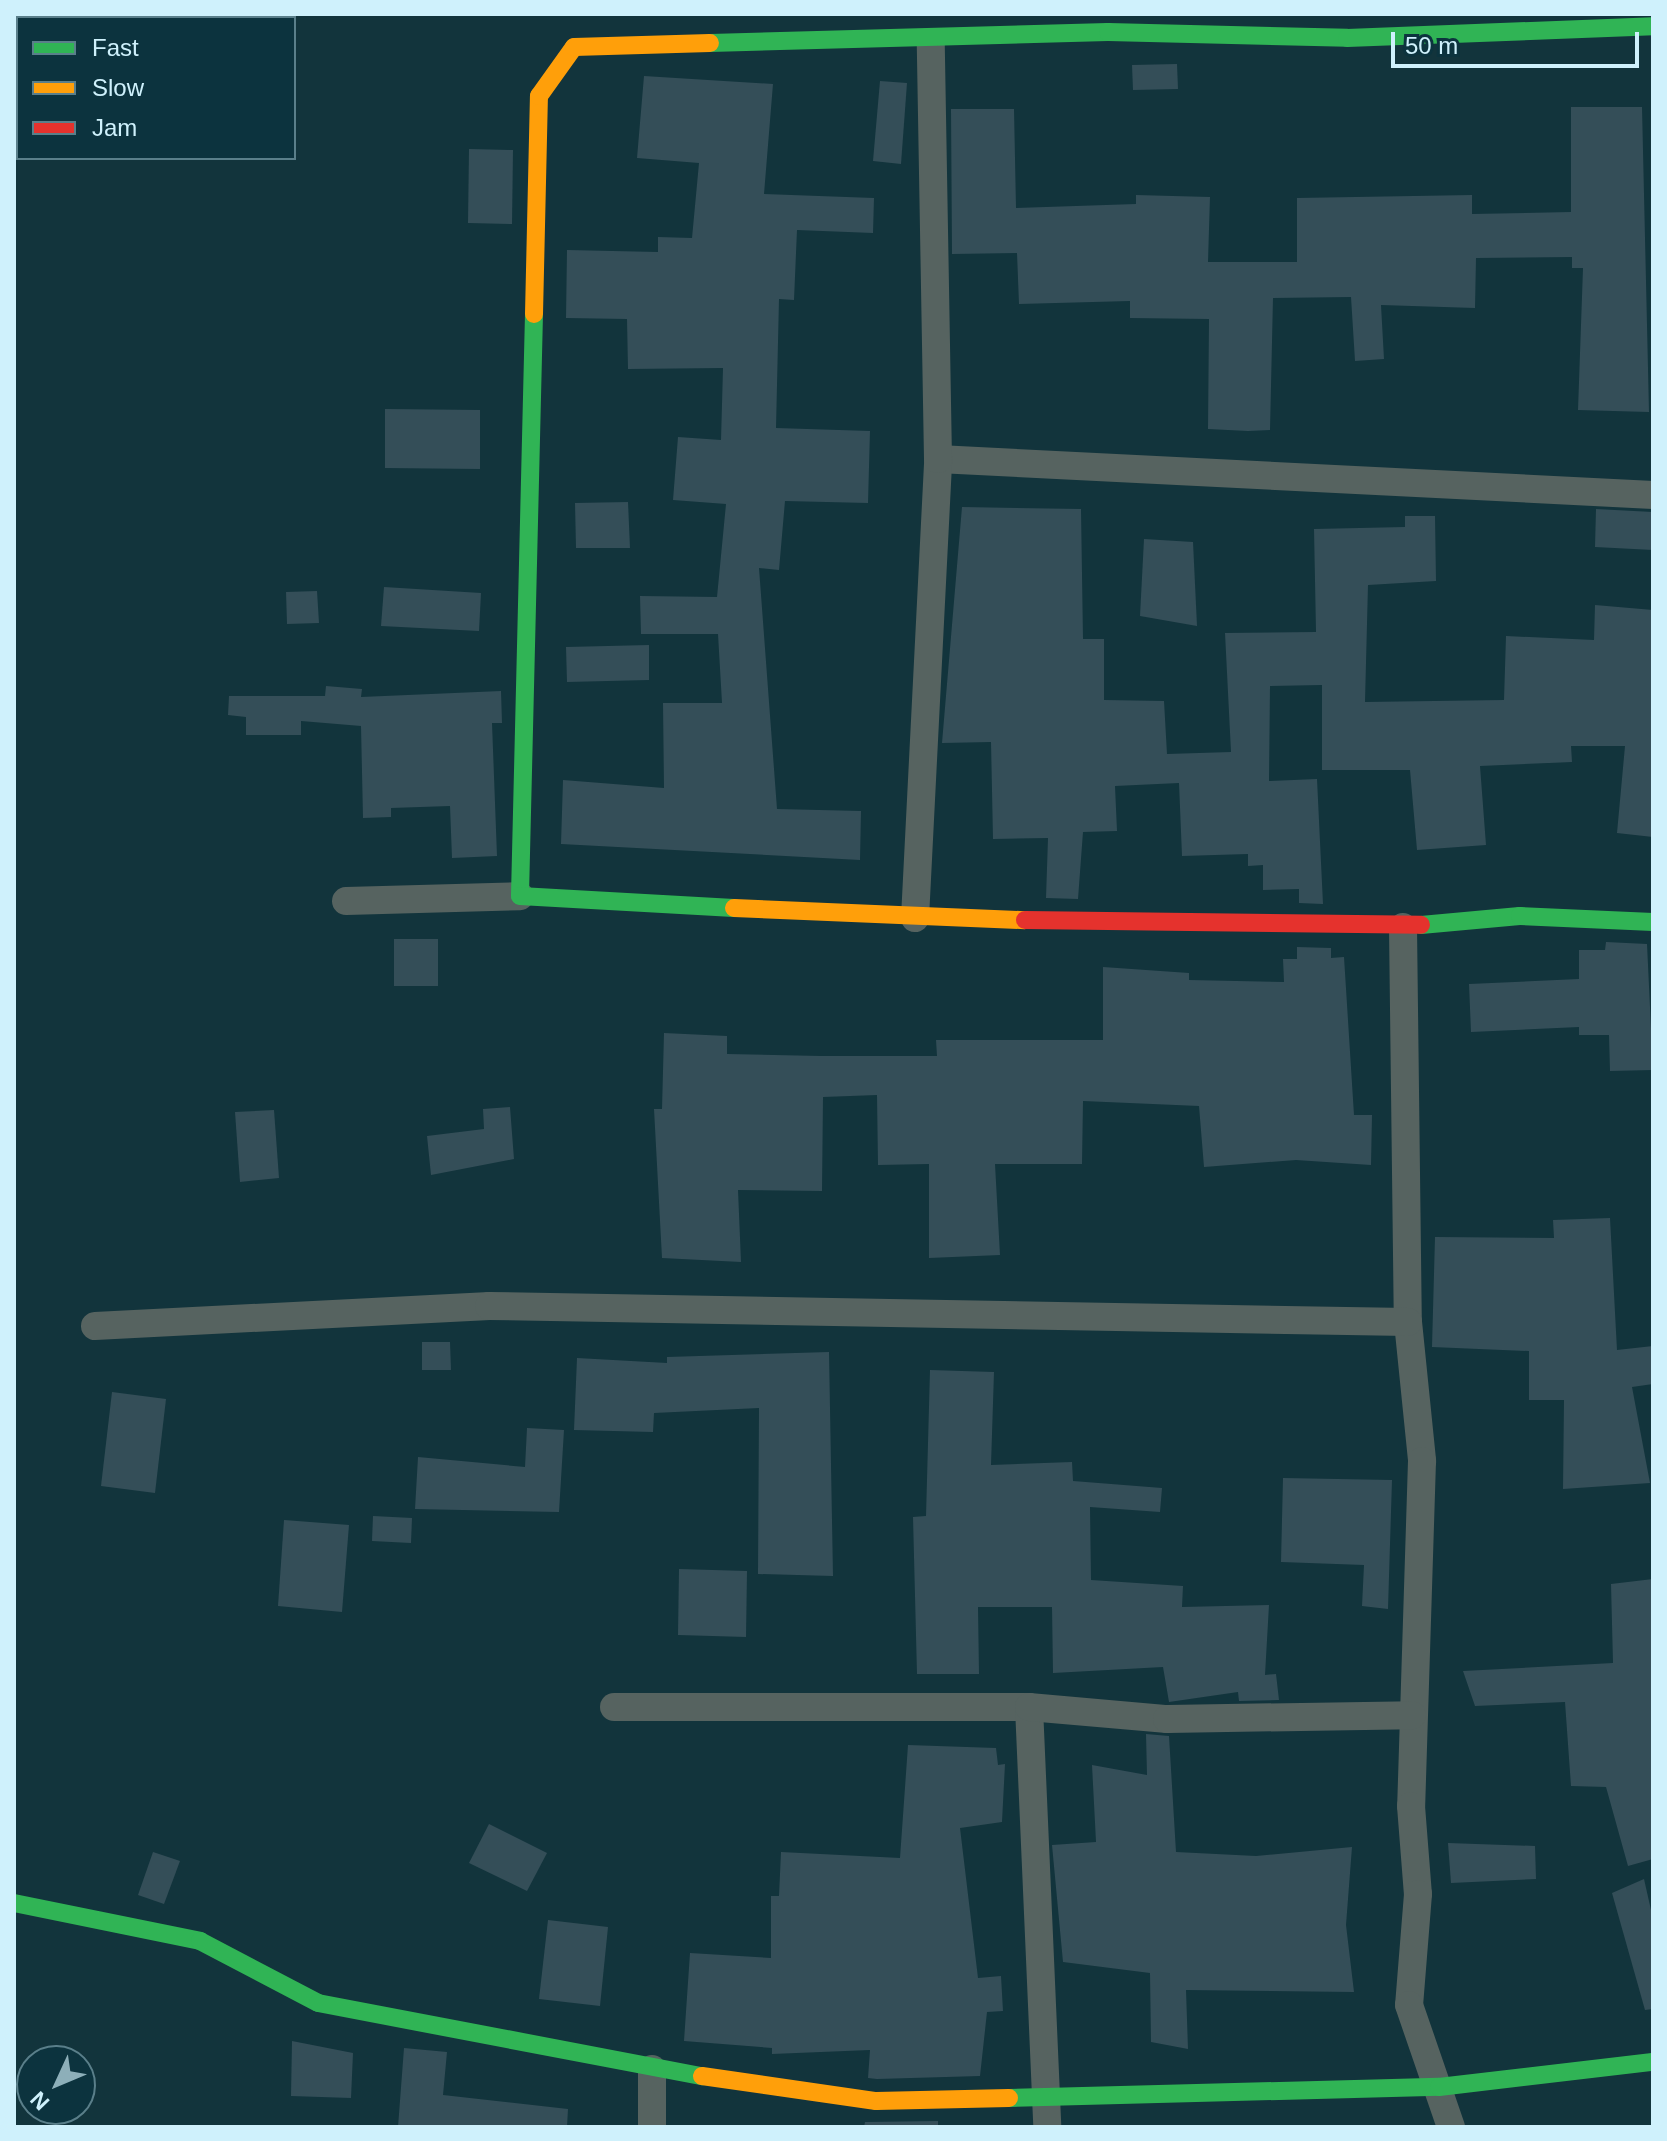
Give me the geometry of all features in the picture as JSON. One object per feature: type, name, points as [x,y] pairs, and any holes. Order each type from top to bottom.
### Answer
[{"type":"street","points":[[520,896],[539,96],[574,47],[931,42],[1108,32],[1347,38],[1653,26]]},
{"type":"street","points":[[915,918],[938,459],[931,42]]},
{"type":"street","points":[[938,459],[1653,495]]},
{"type":"street","points":[[346,901],[520,896],[915,918],[1403,927],[1520,916],[1653,922]]},
{"type":"street","points":[[1403,927],[1408,1322],[1422,1461],[1412,1715],[1418,1894],[1409,2005],[1451,2127]]},
{"type":"street","points":[[95,1326],[489,1306],[1408,1322]]},
{"type":"street","points":[[614,1707],[1029,1707],[1167,1719],[1412,1715]]},
{"type":"street","points":[[1029,1707],[1047,2127]]},
{"type":"street","points":[[14,1903],[200,1941],[318,2003],[652,2069],[876,2101],[978,2104],[1046,2095],[1439,2087],[1653,2062]]},
{"type":"street","points":[[652,2069],[652,2127]]},
{"type":"building","points":[[1177,64],[1178,89],[1133,90],[1132,65]]},
{"type":"building","points":[[644,76],[773,84],[764,194],[874,198],[873,233],[797,230],[794,300],[779,299],[776,428],[870,431],[868,503],[785,501],[779,570],[759,568],[777,809],[861,811],[860,860],[561,844],[563,780],[664,788],[663,703],[722,703],[718,634],[641,634],[640,596],[717,597],[726,504],[673,500],[678,437],[721,440],[723,368],[628,369],[627,319],[566,318],[567,250],[658,252],[658,237],[692,238],[699,163],[637,158]]},
{"type":"building","points":[[880,81],[907,83],[901,164],[873,161]]},
{"type":"building","points":[[1571,107],[1642,107],[1649,412],[1578,410],[1583,268],[1572,268],[1572,257],[1476,258],[1475,308],[1381,305],[1384,359],[1355,361],[1351,297],[1273,298],[1270,430],[1248,431],[1208,429],[1209,319],[1130,318],[1130,301],[1019,304],[1017,253],[952,254],[951,109],[1014,109],[1016,208],[1136,204],[1136,195],[1210,197],[1208,262],[1297,262],[1297,198],[1472,195],[1472,214],[1571,212]]},
{"type":"building","points":[[469,149],[513,150],[512,224],[468,223]]},
{"type":"building","points":[[385,409],[480,410],[480,469],[385,468]]},
{"type":"building","points":[[628,502],[630,548],[576,548],[575,503]]},
{"type":"building","points":[[962,507],[1081,509],[1083,639],[1104,639],[1104,700],[1164,701],[1167,754],[1231,752],[1225,633],[1316,632],[1314,529],[1405,527],[1405,516],[1435,516],[1436,581],[1368,585],[1365,702],[1504,700],[1506,636],[1594,640],[1595,605],[1653,610],[1653,837],[1617,833],[1625,746],[1571,746],[1572,762],[1480,766],[1486,845],[1417,850],[1410,770],[1322,770],[1322,685],[1270,686],[1269,781],[1317,779],[1323,904],[1299,903],[1299,889],[1263,890],[1263,865],[1248,866],[1248,854],[1182,856],[1179,783],[1115,786],[1117,831],[1083,832],[1078,899],[1046,898],[1048,838],[993,839],[991,742],[942,743]]},
{"type":"building","points":[[1596,509],[1653,512],[1653,550],[1595,547]]},
{"type":"building","points":[[1144,539],[1193,542],[1197,626],[1140,616]]},
{"type":"building","points":[[384,587],[481,593],[479,631],[381,626]]},
{"type":"building","points":[[317,591],[319,623],[287,624],[286,592]]},
{"type":"building","points":[[649,645],[649,680],[567,682],[566,647]]},
{"type":"building","points":[[326,686],[362,689],[361,697],[501,691],[502,723],[492,723],[497,856],[452,858],[450,806],[391,808],[391,817],[363,818],[361,726],[301,721],[301,735],[246,735],[246,717],[228,715],[229,696],[325,696]]},
{"type":"building","points":[[394,939],[438,939],[438,986],[394,986]]},
{"type":"building","points":[[1606,942],[1647,944],[1653,1070],[1610,1071],[1609,1035],[1579,1035],[1579,1027],[1471,1032],[1469,984],[1579,979],[1579,950],[1605,950]]},
{"type":"building","points":[[1297,947],[1331,948],[1331,958],[1344,957],[1354,1115],[1372,1115],[1371,1165],[1296,1160],[1204,1167],[1199,1106],[1083,1101],[1082,1164],[995,1164],[1000,1255],[929,1258],[929,1164],[878,1165],[877,1095],[823,1097],[822,1191],[738,1190],[741,1262],[662,1258],[654,1109],[662,1109],[664,1033],[727,1036],[727,1054],[821,1056],[937,1056],[936,1040],[1103,1040],[1103,967],[1189,973],[1189,980],[1284,982],[1283,959],[1297,959]]},
{"type":"building","points":[[510,1107],[514,1159],[431,1175],[427,1136],[484,1129],[483,1109]]},
{"type":"building","points":[[274,1110],[279,1178],[240,1182],[235,1112]]},
{"type":"building","points":[[1610,1218],[1617,1350],[1653,1346],[1653,1384],[1632,1387],[1650,1483],[1563,1489],[1564,1400],[1529,1400],[1529,1351],[1432,1347],[1435,1237],[1554,1238],[1553,1220]]},
{"type":"building","points":[[422,1342],[450,1342],[451,1370],[422,1370]]},
{"type":"building","points":[[829,1352],[833,1576],[758,1574],[759,1408],[654,1413],[653,1432],[574,1430],[577,1358],[667,1363],[667,1357]]},
{"type":"building","points":[[930,1370],[994,1372],[991,1465],[1072,1462],[1073,1481],[1162,1488],[1160,1512],[1090,1507],[1091,1580],[1183,1586],[1182,1607],[1269,1605],[1265,1675],[1276,1674],[1279,1700],[1239,1701],[1238,1692],[1169,1702],[1163,1667],[1053,1673],[1052,1607],[978,1607],[979,1674],[917,1674],[913,1517],[926,1516]]},
{"type":"building","points":[[112,1392],[166,1399],[155,1493],[101,1486]]},
{"type":"building","points":[[527,1428],[564,1430],[559,1512],[415,1509],[418,1457],[525,1467]]},
{"type":"building","points":[[1283,1478],[1392,1480],[1388,1609],[1362,1606],[1364,1565],[1281,1562]]},
{"type":"building","points":[[373,1516],[412,1518],[411,1543],[372,1541]]},
{"type":"building","points":[[284,1520],[349,1525],[342,1612],[278,1606]]},
{"type":"building","points":[[679,1569],[747,1571],[746,1637],[678,1635]]},
{"type":"building","points":[[1653,1579],[1653,1859],[1628,1866],[1606,1787],[1571,1786],[1565,1702],[1475,1706],[1463,1671],[1613,1663],[1611,1584]]},
{"type":"building","points":[[1146,1734],[1169,1736],[1176,1852],[1256,1856],[1352,1847],[1346,1925],[1354,1992],[1186,1990],[1188,2049],[1151,2042],[1150,1973],[1063,1962],[1052,1845],[1096,1842],[1092,1765],[1147,1775]]},
{"type":"building","points":[[908,1745],[996,1748],[998,1765],[1005,1764],[1002,1822],[960,1828],[978,1978],[1001,1976],[1003,2011],[987,2012],[980,2076],[868,2078],[870,2050],[772,2054],[772,2048],[684,2041],[690,1953],[771,1958],[771,1896],[779,1896],[781,1852],[900,1858]]},
{"type":"building","points":[[489,1824],[547,1853],[527,1891],[469,1863]]},
{"type":"building","points":[[1448,1843],[1535,1846],[1536,1879],[1451,1883]]},
{"type":"building","points":[[153,1852],[180,1861],[164,1904],[138,1895]]},
{"type":"building","points":[[1644,1879],[1653,1919],[1653,2009],[1645,2010],[1612,1893]]},
{"type":"building","points":[[548,1920],[608,1927],[600,2006],[539,1999]]},
{"type":"building","points":[[292,2041],[353,2053],[351,2098],[291,2096]]},
{"type":"building","points":[[404,2048],[447,2052],[443,2095],[568,2109],[567,2127],[398,2127]]},
{"type":"building","points":[[938,2121],[938,2127],[864,2127],[865,2122]]},
{"type":"traffic: fast","points":[[710,43],[1108,32],[1347,38],[1653,26]]},
{"type":"traffic: fast","points":[[534,314],[520,896],[734,908]]},
{"type":"traffic: fast","points":[[1421,925],[1520,916],[1653,922]]},
{"type":"traffic: fast","points":[[14,1903],[200,1941],[318,2003],[702,2076]]},
{"type":"traffic: fast","points":[[1009,2098],[1439,2087],[1653,2062]]},
{"type":"traffic: slow","points":[[534,314],[539,96],[574,47],[710,43]]},
{"type":"traffic: slow","points":[[734,908],[1025,920]]},
{"type":"traffic: slow","points":[[702,2076],[876,2101],[1009,2098]]},
{"type":"traffic: jam","points":[[1025,920],[1421,925]]}]
